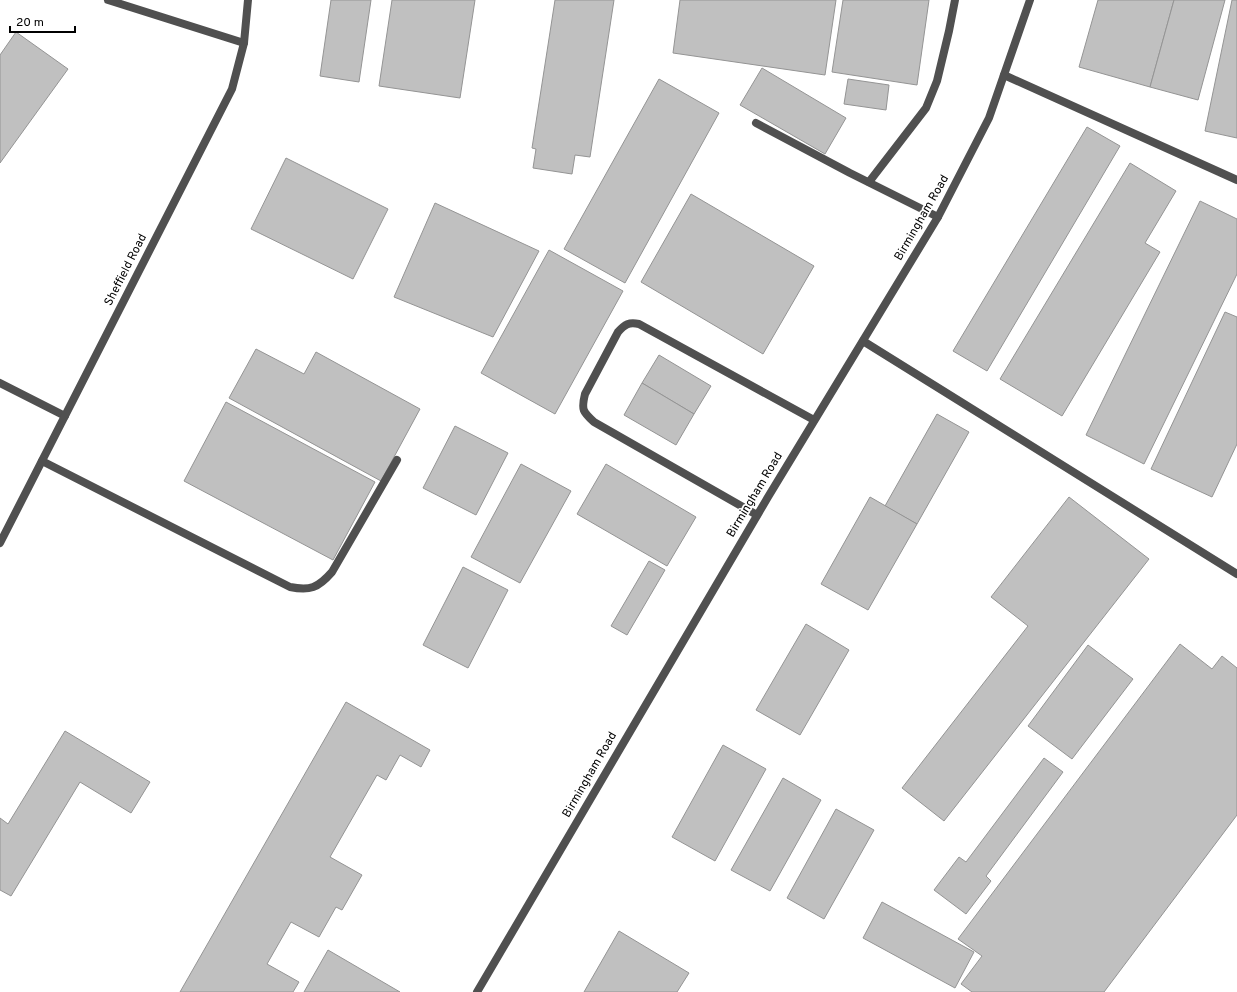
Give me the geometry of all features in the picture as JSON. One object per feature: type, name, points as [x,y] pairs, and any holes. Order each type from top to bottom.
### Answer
[{"type":"street","points":[[108,0],[244,43]]},
{"type":"street","name":"Sheffield Road","points":[[0,543],[232,89],[244,43],[248,0]]},
{"type":"street","points":[[869,182],[926,108],[937,81],[955,0]]},
{"type":"street","name":"Birmingham Road","points":[[477,992],[757,515],[938,217],[989,118],[1030,0]]},
{"type":"street","points":[[1004,75],[1237,180]]},
{"type":"street","points":[[756,123],[938,217]]},
{"type":"street","points":[[757,515],[594,422],[587,416],[583,410],[585,394],[618,332],[628,323],[639,324],[814,420]]},
{"type":"street","points":[[863,341],[1237,574]]},
{"type":"street","points":[[0,382],[65,416]]},
{"type":"street","points":[[42,461],[290,587],[308,589],[321,584],[332,572],[397,460]]},
{"type":"building","points":[[331,0],[371,0],[359,82],[320,76]]},
{"type":"building","points":[[392,0],[475,0],[460,98],[379,86]]},
{"type":"building","points":[[555,0],[614,0],[590,157],[575,155],[572,174],[533,168],[536,149],[532,148]]},
{"type":"building","points":[[680,0],[836,0],[825,75],[673,53]]},
{"type":"building","points":[[843,0],[929,0],[917,85],[832,72]]},
{"type":"building","points":[[1098,0],[1174,0],[1150,87],[1079,67]]},
{"type":"building","points":[[1174,0],[1225,0],[1198,100],[1150,87]]},
{"type":"building","points":[[1232,0],[1237,0],[1237,138],[1205,131]]},
{"type":"building","points":[[16,32],[68,69],[0,163],[0,55]]},
{"type":"building","points":[[762,68],[846,118],[825,154],[740,105]]},
{"type":"building","points":[[659,79],[719,113],[625,283],[564,249]]},
{"type":"building","points":[[848,79],[889,85],[886,110],[844,104]]},
{"type":"building","points":[[1087,127],[1120,146],[987,371],[953,351]]},
{"type":"building","points":[[286,158],[388,209],[353,279],[251,229]]},
{"type":"building","points":[[1130,163],[1176,191],[1145,243],[1160,252],[1062,416],[1000,379]]},
{"type":"building","points":[[691,194],[814,266],[763,354],[641,282]]},
{"type":"building","points":[[1200,201],[1237,219],[1237,274],[1144,464],[1086,435]]},
{"type":"building","points":[[435,203],[539,251],[493,337],[394,297]]},
{"type":"building","points":[[549,250],[623,291],[555,414],[481,373]]},
{"type":"building","points":[[1225,312],[1237,317],[1237,444],[1212,497],[1151,469]]},
{"type":"building","points":[[256,349],[304,374],[316,352],[420,409],[381,481],[229,398]]},
{"type":"building","points":[[659,355],[711,386],[694,414],[642,383]]},
{"type":"building","points":[[642,383],[694,414],[676,445],[624,415]]},
{"type":"building","points":[[226,402],[375,482],[333,560],[184,481]]},
{"type":"building","points":[[937,414],[969,432],[917,524],[885,506]]},
{"type":"building","points":[[455,426],[508,453],[476,515],[423,488]]},
{"type":"building","points":[[521,464],[571,491],[520,583],[471,557]]},
{"type":"building","points":[[606,464],[696,517],[667,566],[577,514]]},
{"type":"building","points":[[870,497],[917,524],[868,610],[821,584]]},
{"type":"building","points":[[1069,497],[1149,559],[944,821],[902,788],[1028,626],[991,597]]},
{"type":"building","points":[[649,561],[665,570],[627,635],[611,626]]},
{"type":"building","points":[[463,567],[508,590],[468,668],[423,645]]},
{"type":"building","points":[[806,624],[849,650],[800,735],[756,710]]},
{"type":"building","points":[[1180,644],[1212,669],[1222,656],[1237,668],[1237,815],[1104,992],[972,992],[961,984],[982,956],[958,939]]},
{"type":"building","points":[[1088,645],[1133,679],[1072,759],[1028,726]]},
{"type":"building","points":[[346,702],[430,750],[421,767],[400,755],[386,780],[377,775],[330,857],[362,875],[342,910],[336,907],[319,937],[291,922],[267,964],[299,982],[293,992],[180,992]]},
{"type":"building","points":[[65,731],[150,782],[131,813],[80,782],[11,896],[0,890],[0,818],[8,824]]},
{"type":"building","points":[[723,745],[766,769],[715,861],[672,837]]},
{"type":"building","points":[[1044,758],[1063,772],[986,876],[991,881],[966,914],[934,890],[959,857],[966,862]]},
{"type":"building","points":[[783,778],[821,800],[770,891],[731,870]]},
{"type":"building","points":[[836,809],[874,830],[824,919],[787,898]]},
{"type":"building","points":[[882,902],[974,952],[955,988],[863,938]]},
{"type":"building","points":[[619,931],[689,973],[677,992],[584,992]]},
{"type":"building","points":[[328,950],[400,992],[304,992]]}]
